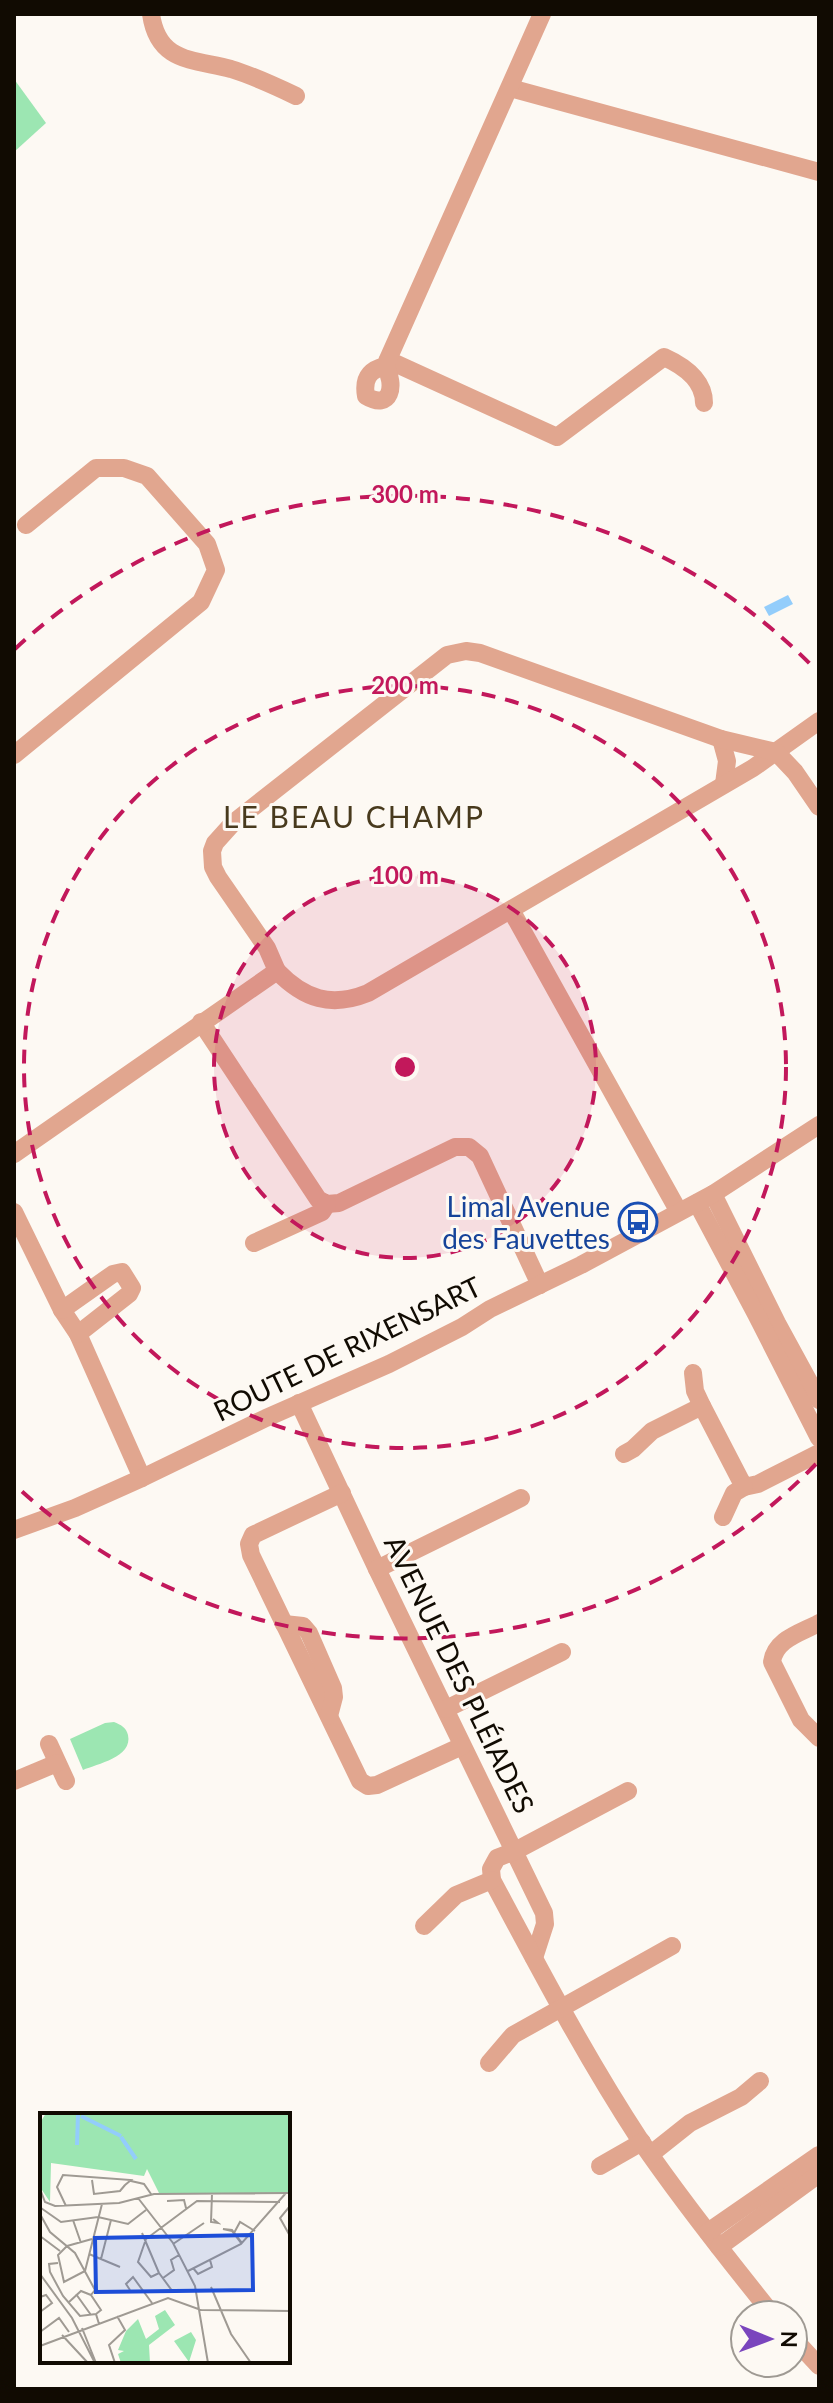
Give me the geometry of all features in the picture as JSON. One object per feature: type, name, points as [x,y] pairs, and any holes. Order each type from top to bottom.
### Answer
[{"type":"street","points":[[151,14],[158,39],[173,54],[184,60],[232,70],[296,96]]},
{"type":"street","points":[[542,14],[386,363],[557,437],[664,357],[679,364],[701,385],[704,403]]},
{"type":"street","points":[[510,88],[819,172]]},
{"type":"street","points":[[14,755],[201,602],[216,570],[207,544],[147,476],[124,468],[96,468],[26,525]]},
{"type":"street","points":[[819,721],[776,752],[724,784],[354,999],[334,1001],[318,998],[297,990],[277,971],[267,948],[218,877],[212,860],[215,843],[233,823],[447,655],[466,651],[480,653],[721,739],[776,752],[795,772],[819,807]]},
{"type":"street","points":[[721,739],[727,761],[724,784]]},
{"type":"street","points":[[511,910],[679,1212]]},
{"type":"street","points":[[14,1154],[277,971]]},
{"type":"street","points":[[201,1022],[318,1199],[327,1204],[339,1203],[455,1147],[469,1147],[480,1156],[540,1285]]},
{"type":"street","name":"ROUTE DE RIXENSART","points":[[14,1530],[75,1508],[389,1364],[705,1199],[819,1125]]},
{"type":"street","points":[[705,1199],[819,1400]]},
{"type":"street","points":[[705,1199],[756,1314],[817,1428]]},
{"type":"street","points":[[254,1243],[322,1212],[327,1204]]},
{"type":"street","points":[[14,1212],[62,1310],[78,1334],[142,1478]]},
{"type":"street","points":[[62,1310],[113,1274],[122,1272],[132,1288],[129,1294],[78,1334]]},
{"type":"street","points":[[693,1373],[695,1391],[744,1487]]},
{"type":"street","name":"AVENUE DES PLÉIADES","points":[[299,1403],[515,1851],[497,1858],[491,1869],[492,1880]]},
{"type":"street","points":[[624,1454],[652,1431],[702,1406]]},
{"type":"street","points":[[723,1517],[734,1493],[819,1453]]},
{"type":"street","points":[[342,1493],[253,1535],[249,1544],[251,1555],[360,1781],[368,1786],[377,1785],[462,1746]]},
{"type":"street","points":[[377,1569],[521,1498]]},
{"type":"street","points":[[819,1623],[778,1645],[772,1662],[801,1720],[819,1738]]},
{"type":"street","points":[[446,1709],[562,1652]]},
{"type":"street","points":[[49,1744],[66,1781]]},
{"type":"street","points":[[14,1781],[57,1763]]},
{"type":"street","points":[[534,1958],[545,1924],[544,1913],[515,1851],[628,1791]]},
{"type":"street","points":[[424,1926],[456,1895],[492,1880],[561,2009],[647,2148],[760,2299]]},
{"type":"street","points":[[489,2063],[513,2035],[672,1946]]},
{"type":"street","points":[[600,2166],[647,2148],[741,2097],[760,2081]]},
{"type":"street","points":[[714,2240],[819,2155]]},
{"type":"street","points":[[714,2240],[819,2174]]},
{"type":"green space","points":[[14,79],[46,123],[14,152]]},
{"type":"green space","points":[[114,1722],[127,1732],[125,1749],[113,1758],[83,1770],[70,1739]]},
{"type":"water","points":[[788,595],[793,604],[769,616],[764,607]]},
{"type":"place","name":"Limal Avenue des Fauvettes","points":[[638,1222]]},
{"type":"district","name":"LE BEAU CHAMP","points":[[354,816]]}]
